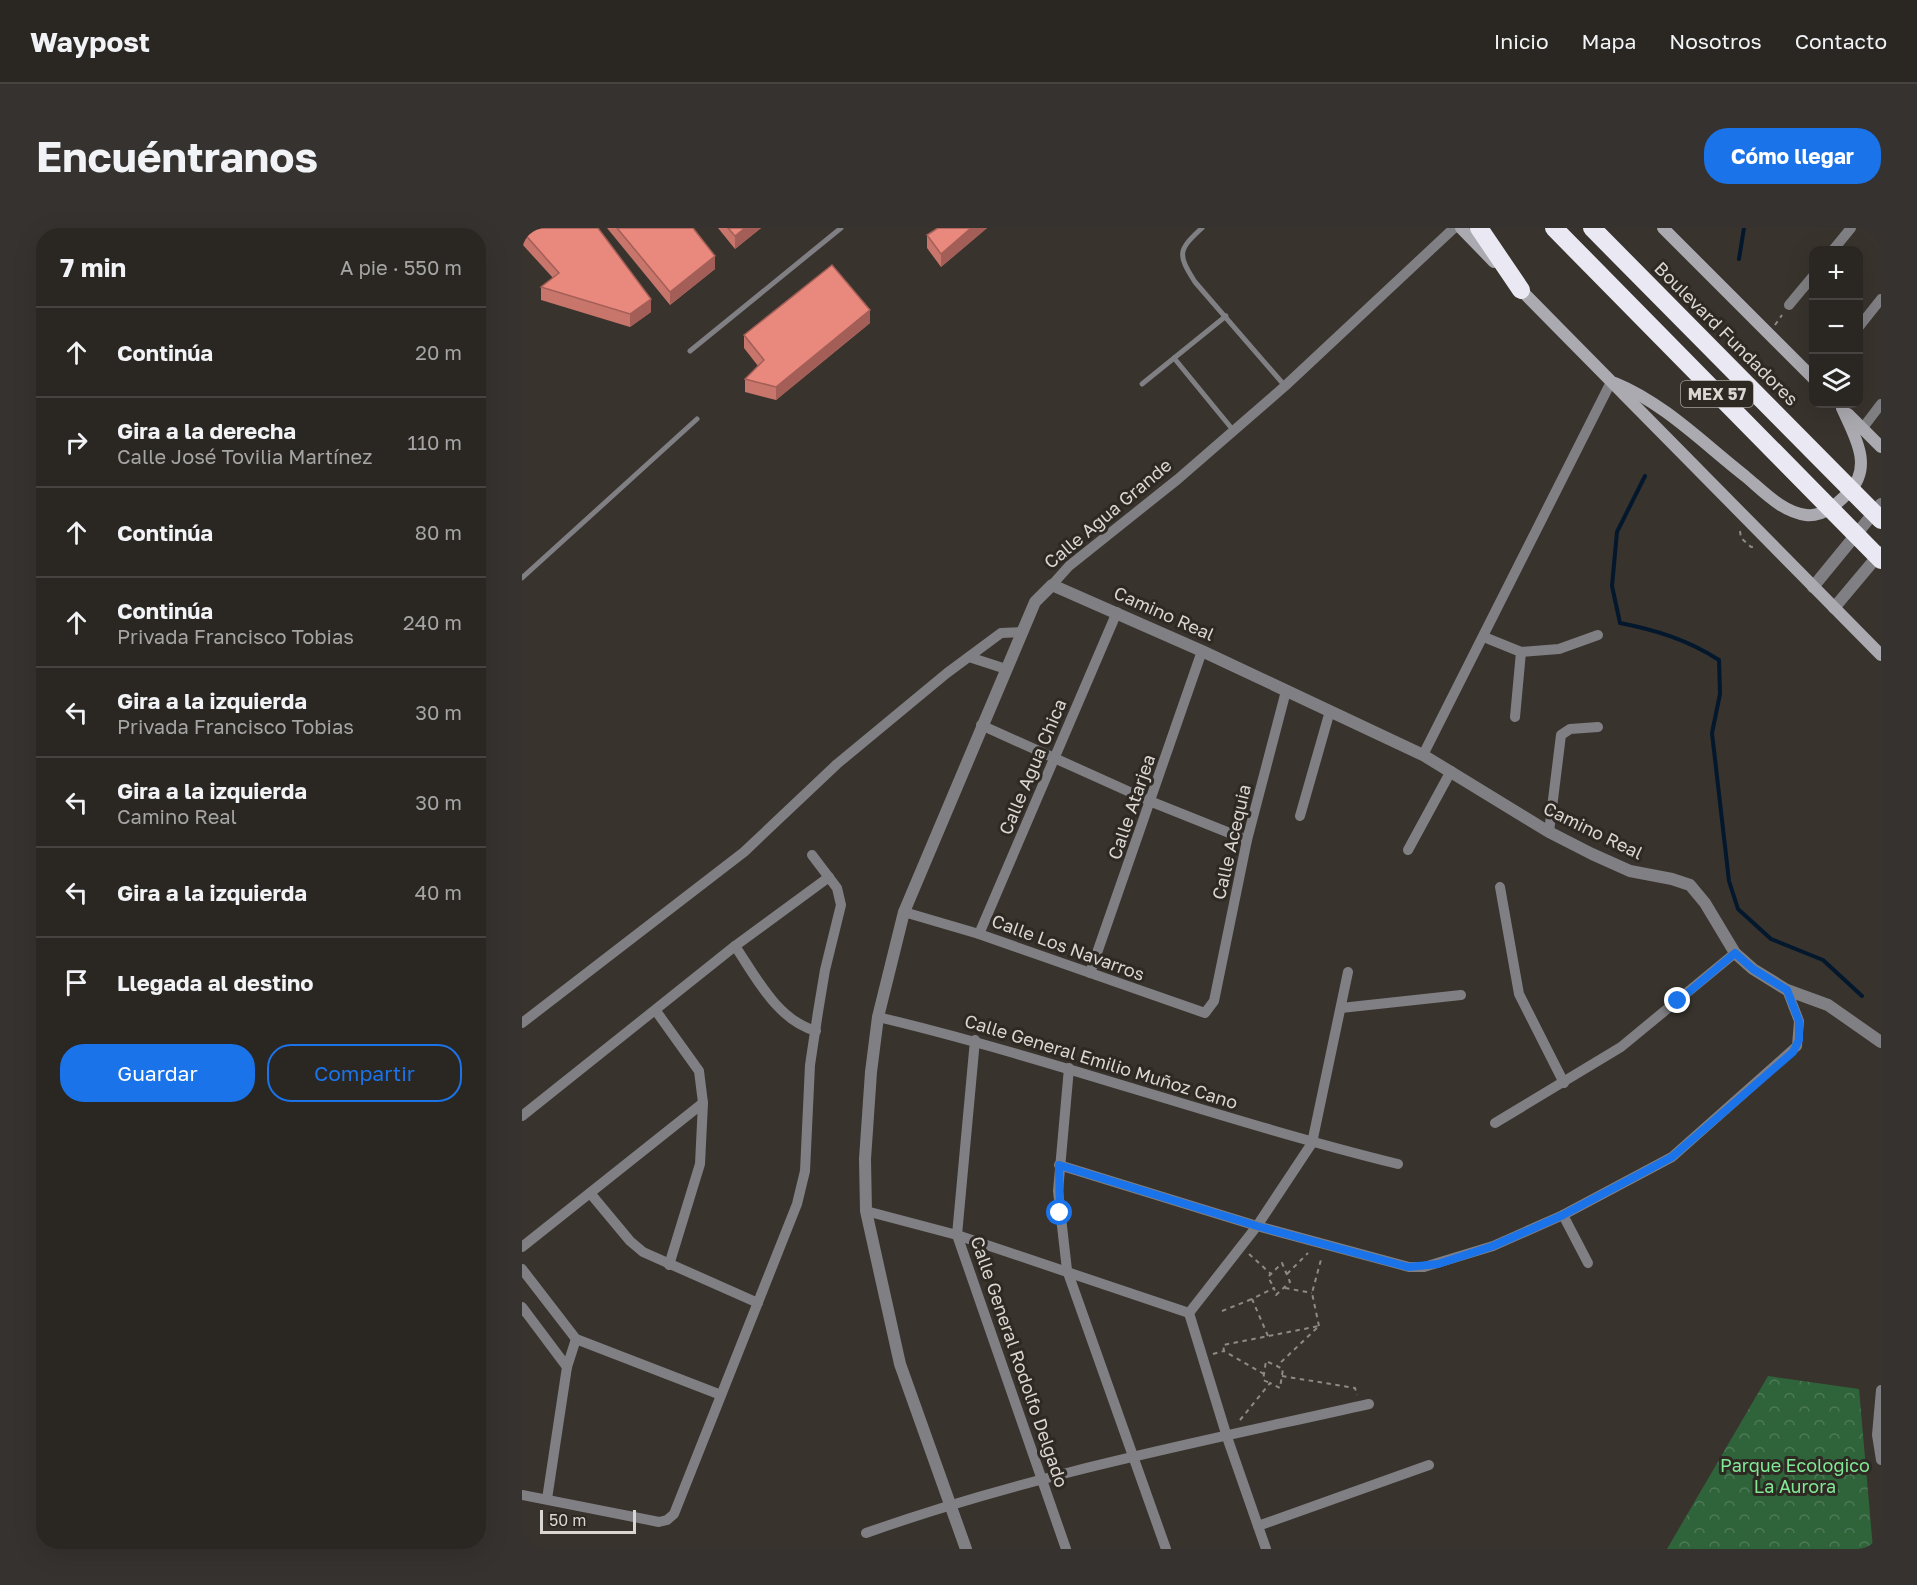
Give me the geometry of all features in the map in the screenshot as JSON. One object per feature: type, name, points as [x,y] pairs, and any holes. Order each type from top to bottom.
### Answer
[{"type":"highway","points":[[1479,228],[1521,290]]},
{"type":"highway","name":"MEX 57","points":[[1554,228],[1881,560]]},
{"type":"highway","name":"Boulevard Fundadores","points":[[1592,228],[1881,520]]},
{"type":"main road","points":[[1461,228],[1881,655]]},
{"type":"main road","points":[[1663,228],[1809,374]]},
{"type":"main road","points":[[1611,382],[1655,404],[1779,504],[1809,515],[1822,513],[1841,500],[1861,473],[1862,456],[1841,408]]},
{"type":"main road","points":[[1842,408],[1881,447]]},
{"type":"street","name":"Calle Agua Grande","points":[[966,1549],[900,1364],[866,1211],[866,1149],[878,1017],[904,912],[981,725],[1035,602],[1069,566],[1234,431],[1285,386],[1454,228]]},
{"type":"street","points":[[1836,246],[1851,228]]},
{"type":"street","points":[[1789,305],[1809,281]]},
{"type":"street","points":[[1863,322],[1881,299]]},
{"type":"street","points":[[1423,755],[1611,382]]},
{"type":"street","points":[[1862,429],[1881,404]]},
{"type":"street","points":[[1813,587],[1881,504]]},
{"type":"street","points":[[1834,609],[1881,551]]},
{"type":"street","name":"Camino Real","points":[[1052,585],[1117,612],[1423,755],[1549,832],[1630,871],[1690,885],[1705,903],[1735,953],[1753,969],[1787,990],[1828,1005],[1881,1042]]},
{"type":"street","name":"Calle Agua Chica","points":[[979,934],[1117,612]]},
{"type":"street","points":[[522,1023],[744,852],[837,764],[969,657],[1001,633],[1022,632]]},
{"type":"street","points":[[1484,637],[1521,652],[1559,649],[1598,635]]},
{"type":"street","name":"Calle Atarjea","points":[[1090,973],[1152,802],[1202,651]]},
{"type":"street","points":[[1515,717],[1521,652]]},
{"type":"street","points":[[969,657],[1006,669]]},
{"type":"street","name":"Calle Acequia","points":[[1214,1002],[1247,840],[1286,691]]},
{"type":"street","points":[[1300,816],[1330,711]]},
{"type":"street","points":[[981,725],[1152,802],[1247,840]]},
{"type":"street","points":[[1549,832],[1561,735],[1570,729],[1598,727]]},
{"type":"street","points":[[1408,850],[1451,771]]},
{"type":"street","points":[[522,1495],[658,1522],[667,1520],[674,1514],[803,1184],[810,1065],[825,970],[841,906],[840,893],[812,855]]},
{"type":"street","points":[[522,1116],[735,946],[829,877]]},
{"type":"street","points":[[1500,887],[1519,994],[1564,1083]]},
{"type":"street","name":"Calle Los Navarros","points":[[904,912],[979,934],[1201,1013],[1209,1010],[1214,1002]]},
{"type":"street","points":[[735,946],[783,1011],[804,1027],[816,1031]]},
{"type":"street","points":[[1495,1123],[1621,1047],[1735,953]]},
{"type":"street","points":[[1189,1313],[1257,1226],[1312,1143],[1348,972]]},
{"type":"street","points":[[1059,1165],[1257,1226],[1408,1267],[1424,1267],[1493,1246],[1563,1215],[1682,1151],[1793,1052],[1799,1040],[1799,1021],[1787,990]]},
{"type":"street","points":[[1341,1008],[1461,995]]},
{"type":"street","points":[[656,1011],[699,1071],[703,1103],[700,1164],[669,1265]]},
{"type":"street","name":"Calle General Emilio Muñoz Cano","points":[[878,1017],[975,1040],[1312,1143],[1398,1164]]},
{"type":"street","name":"Calle General Rodolfo Delgado","points":[[975,1040],[957,1235],[1066,1549]]},
{"type":"street","points":[[1069,1068],[1059,1165],[1059,1202],[1067,1270],[1166,1549]]},
{"type":"street","points":[[522,1247],[703,1103]]},
{"type":"street","points":[[590,1193],[636,1247],[669,1265],[758,1303]]},
{"type":"street","points":[[866,1211],[957,1235],[1067,1270],[1189,1313]]},
{"type":"street","points":[[1563,1215],[1588,1263]]},
{"type":"street","points":[[522,1269],[576,1339],[722,1395]]},
{"type":"street","points":[[522,1307],[567,1367]]},
{"type":"street","points":[[1189,1313],[1227,1437],[1266,1549]]},
{"type":"street","points":[[547,1499],[567,1367],[576,1339]]},
{"type":"street","points":[[1881,1390],[1877,1435],[1881,1460]]},
{"type":"street","points":[[866,1533],[949,1504],[1040,1479],[1364,1406]]},
{"type":"street","points":[[1258,1526],[1429,1465]]},
{"type":"lane","points":[[690,351],[841,228]]},
{"type":"lane","points":[[1202,228],[1185,244],[1181,255],[1184,266],[1195,282],[1285,386]]},
{"type":"lane","points":[[1142,384],[1226,316]]},
{"type":"lane","points":[[1174,358],[1234,431]]},
{"type":"lane","points":[[522,578],[697,419]]},
{"type":"path","points":[[1768,334],[1789,305]]},
{"type":"path","points":[[1239,1248],[1271,1274]]},
{"type":"path","points":[[1287,1274],[1308,1253],[1322,1256],[1312,1293],[1319,1326]]},
{"type":"path","points":[[1282,1263],[1287,1274],[1290,1282],[1276,1295],[1268,1277],[1282,1263]]},
{"type":"path","points":[[1284,1287],[1312,1293]]},
{"type":"path","points":[[1222,1311],[1274,1288]]},
{"type":"path","points":[[1252,1299],[1268,1336]]},
{"type":"path","points":[[1264,1374],[1224,1351],[1223,1345],[1319,1326]]},
{"type":"path","points":[[1277,1366],[1319,1326]]},
{"type":"path","points":[[1266,1361],[1277,1366],[1283,1369],[1280,1388],[1263,1380],[1266,1361]]},
{"type":"path","points":[[1282,1376],[1354,1388],[1364,1406]]},
{"type":"path","points":[[1227,1437],[1270,1383]]},
{"type":"green space","name":"Parque Ecologico La Aurora","points":[[1768,1376],[1859,1389],[1873,1549],[1667,1549]]},
{"type":"building","points":[[522,228],[598,228],[651,299],[630,314],[541,287],[559,273],[522,231]]},
{"type":"building","points":[[617,228],[693,228],[715,256],[670,292]]},
{"type":"building","points":[[728,228],[745,228],[735,236]]},
{"type":"building","points":[[938,228],[971,228],[941,254],[927,235]]},
{"type":"building","points":[[832,265],[870,310],[776,387],[745,379],[764,360],[744,335]]},
{"type":"waterway","points":[[1739,259],[1744,228]]},
{"type":"waterway","points":[[1645,476],[1617,532],[1612,586],[1620,623],[1671,637],[1719,660],[1720,694],[1712,733],[1729,881],[1738,909],[1771,939],[1823,960],[1862,996]]},
{"type":"route","points":[[1060,1213],[1059,1165],[1257,1226],[1408,1267],[1424,1267],[1493,1246],[1563,1215],[1682,1151],[1797,1047],[1799,1021],[1796,1006],[1787,990],[1753,969],[1735,953],[1678,1001]]}]
